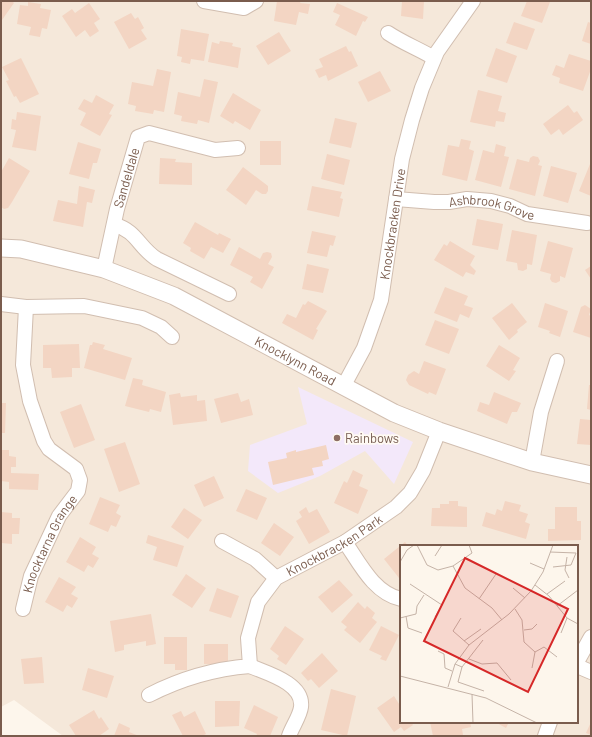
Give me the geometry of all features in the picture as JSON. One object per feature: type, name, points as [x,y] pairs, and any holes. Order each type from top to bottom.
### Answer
[{"type":"street","points":[[204,1],[244,8],[256,1]]},
{"type":"street","name":"Knockbracken Drive","points":[[343,387],[364,348],[381,300],[396,199],[412,120],[434,58],[473,1]]},
{"type":"street","points":[[388,33],[434,58]]},
{"type":"street","name":"Sandeldale","points":[[104,269],[119,202],[138,137],[149,133],[215,150],[238,148]]},
{"type":"street","name":"Ashbrook Grove","points":[[396,199],[434,202],[449,202],[467,199],[491,201],[510,206],[527,214],[586,223]]},
{"type":"street","name":"Sandeldale","points":[[115,225],[129,230],[148,253],[157,259],[229,294]]},
{"type":"street","name":"Knocklynn Road","points":[[1,248],[21,249],[104,269],[174,296],[394,413],[439,431],[532,462],[591,475]]},
{"type":"street","points":[[1,304],[26,307],[84,306],[142,318],[161,327],[172,337]]},
{"type":"street","name":"Knocktarna Grange","points":[[23,609],[31,576],[60,516],[78,491],[80,480],[76,469],[49,449],[44,441],[30,401],[23,365],[26,307]]},
{"type":"street","points":[[532,462],[541,412],[557,361]]},
{"type":"street","name":"Knockbracken Park","points":[[250,666],[248,638],[258,602],[276,578],[345,542],[392,510],[410,493],[423,471],[439,431]]},
{"type":"street","points":[[222,541],[255,560],[276,578]]},
{"type":"street","points":[[345,542],[374,584],[393,597],[400,599]]},
{"type":"street","points":[[578,660],[591,637]]},
{"type":"street","points":[[149,695],[170,684],[196,674],[222,668],[250,666],[290,684],[298,694],[301,706],[289,736]]},
{"type":"street","points":[[578,666],[591,672]]},
{"type":"street","points":[[544,736],[550,723]]},
{"type":"shaded area","points":[[1,1],[591,1],[591,736],[63,736],[14,700],[1,707]]},
{"type":"shaded area","name":"Rainbows","points":[[298,387],[413,442],[394,484],[365,451],[320,476],[278,493],[248,471],[250,445],[307,424]]},
{"type":"building","points":[[1,1],[12,1],[14,3],[2,20]]},
{"type":"building","points":[[277,1],[301,1],[300,3],[310,4],[308,14],[299,12],[296,25],[274,21]]},
{"type":"building","points":[[402,1],[424,1],[423,19],[401,16]]},
{"type":"building","points":[[527,1],[550,2],[542,23],[521,16]]},
{"type":"building","points":[[28,2],[41,4],[40,8],[51,10],[47,29],[42,28],[40,37],[29,35],[31,27],[17,24],[20,5],[28,6]]},
{"type":"building","points":[[89,3],[100,19],[94,23],[99,31],[90,37],[85,30],[76,37],[62,16],[72,9],[75,13]]},
{"type":"building","points":[[337,3],[368,17],[365,22],[363,21],[356,36],[335,25],[340,15],[333,12]]},
{"type":"building","points":[[131,13],[135,19],[138,17],[144,28],[141,30],[147,39],[129,49],[114,22]]},
{"type":"building","points":[[514,22],[535,29],[527,50],[506,43]]},
{"type":"building","points":[[588,22],[591,23],[591,44],[582,41]]},
{"type":"building","points":[[181,29],[209,34],[204,61],[191,59],[190,64],[181,62],[182,57],[177,56]]},
{"type":"building","points":[[279,32],[291,51],[268,65],[256,46]]},
{"type":"building","points":[[220,41],[233,43],[232,46],[241,48],[238,68],[208,62],[212,42],[219,44]]},
{"type":"building","points":[[346,46],[349,52],[351,51],[358,66],[328,81],[326,75],[319,78],[315,70],[323,67],[319,59]]},
{"type":"building","points":[[496,48],[517,56],[507,83],[486,76]]},
{"type":"building","points":[[569,54],[591,61],[591,69],[583,91],[559,83],[560,78],[552,75],[556,65],[564,68]]},
{"type":"building","points":[[21,58],[39,94],[20,103],[16,96],[14,97],[6,81],[9,80],[2,67]]},
{"type":"building","points":[[157,69],[171,72],[164,112],[154,110],[153,114],[135,111],[136,106],[128,104],[132,82],[153,86]]},
{"type":"building","points":[[380,71],[391,91],[368,102],[358,82]]},
{"type":"building","points":[[204,79],[218,82],[209,123],[198,120],[197,124],[181,121],[182,116],[174,114],[178,92],[200,97]]},
{"type":"building","points":[[478,90],[502,96],[498,111],[506,113],[504,122],[496,121],[495,127],[470,122]]},
{"type":"building","points":[[233,93],[261,110],[250,130],[235,121],[233,124],[220,116]]},
{"type":"building","points":[[96,95],[114,105],[109,114],[112,115],[100,136],[80,125],[86,113],[78,109],[84,99],[92,103]]},
{"type":"building","points":[[568,105],[574,113],[577,111],[583,120],[563,135],[559,129],[551,135],[543,124]]},
{"type":"building","points":[[17,112],[41,116],[36,151],[12,147],[16,130],[11,129],[12,119],[16,120]]},
{"type":"building","points":[[335,118],[357,123],[351,148],[329,143]]},
{"type":"building","points":[[461,139],[471,141],[469,149],[474,151],[467,181],[442,175],[448,145],[459,147]]},
{"type":"building","points":[[260,141],[281,141],[281,165],[260,165]]},
{"type":"building","points":[[78,142],[101,149],[97,163],[93,163],[89,179],[69,174]]},
{"type":"building","points":[[496,144],[506,147],[504,156],[509,157],[501,187],[475,180],[483,150],[494,153]]},
{"type":"building","points":[[327,154],[350,160],[344,185],[321,179]]},
{"type":"building","points":[[533,156],[538,157],[540,161],[538,165],[542,166],[535,196],[509,189],[517,159],[529,162],[530,158]]},
{"type":"building","points":[[9,158],[30,171],[8,208],[4,209],[1,207],[1,172]]},
{"type":"building","points":[[160,158],[176,159],[175,162],[192,163],[192,185],[159,184]]},
{"type":"building","points":[[590,164],[591,165],[591,196],[579,191]]},
{"type":"building","points":[[551,166],[577,173],[568,203],[543,196]]},
{"type":"building","points":[[243,167],[268,186],[268,191],[266,194],[262,194],[256,190],[246,205],[226,190]]},
{"type":"building","points":[[79,186],[95,190],[92,203],[87,202],[83,227],[53,221],[58,200],[77,204]]},
{"type":"building","points":[[312,186],[342,192],[340,198],[343,199],[339,217],[307,210]]},
{"type":"building","points":[[477,219],[503,224],[498,250],[472,245]]},
{"type":"building","points":[[195,222],[218,235],[219,233],[231,239],[223,253],[211,247],[204,259],[190,251],[191,248],[183,243]]},
{"type":"building","points":[[512,230],[537,235],[532,265],[527,264],[527,269],[523,271],[518,270],[517,263],[506,261]]},
{"type":"building","points":[[312,231],[336,236],[333,246],[330,245],[327,257],[307,253]]},
{"type":"building","points":[[450,241],[475,256],[470,265],[476,271],[474,275],[466,272],[463,277],[434,260],[444,244],[447,246]]},
{"type":"building","points":[[548,241],[573,248],[565,278],[560,276],[560,281],[556,283],[552,282],[550,279],[551,274],[540,271]]},
{"type":"building","points":[[239,247],[260,259],[263,253],[271,253],[272,257],[268,264],[274,267],[262,289],[250,282],[253,277],[230,265]]},
{"type":"building","points":[[307,264],[329,269],[323,293],[302,289]]},
{"type":"building","points":[[591,266],[591,279],[585,270]]},
{"type":"building","points":[[445,287],[468,296],[464,305],[473,308],[469,318],[460,314],[457,322],[434,313]]},
{"type":"building","points":[[308,301],[327,311],[316,329],[318,330],[313,340],[282,323],[287,314],[296,318],[303,304],[305,305]]},
{"type":"building","points":[[512,303],[527,322],[517,330],[518,332],[509,340],[492,318]]},
{"type":"building","points":[[545,303],[568,311],[560,337],[549,333],[550,331],[538,327]]},
{"type":"building","points":[[585,305],[591,309],[589,315],[591,316],[591,338],[573,332],[581,307]]},
{"type":"building","points":[[435,320],[459,329],[449,354],[425,345]]},
{"type":"building","points":[[93,342],[105,345],[103,349],[132,358],[125,380],[84,368],[90,345],[92,345]]},
{"type":"building","points":[[79,344],[80,368],[72,368],[72,377],[52,378],[51,368],[43,368],[43,345]]},
{"type":"building","points":[[499,345],[520,358],[513,370],[516,371],[509,381],[486,366]]},
{"type":"building","points":[[424,361],[446,369],[436,395],[429,392],[428,394],[409,385],[406,380],[408,375],[414,371],[419,374]]},
{"type":"building","points":[[133,378],[143,380],[142,385],[166,392],[161,412],[150,409],[149,412],[125,406]]},
{"type":"building","points":[[589,385],[591,385],[591,410],[587,409]]},
{"type":"building","points":[[494,392],[521,403],[517,412],[512,412],[507,424],[477,411],[480,402],[489,405]]},
{"type":"building","points":[[180,393],[181,397],[197,395],[197,401],[205,400],[207,421],[173,425],[169,395]]},
{"type":"building","points":[[238,393],[241,402],[249,399],[253,415],[221,423],[214,399]]},
{"type":"building","points":[[1,403],[6,403],[5,433],[1,433]]},
{"type":"building","points":[[81,404],[95,440],[74,448],[60,412]]},
{"type":"building","points":[[580,419],[591,420],[591,445],[577,444]]},
{"type":"building","points":[[125,442],[140,484],[119,492],[104,449]]},
{"type":"building","points":[[326,445],[329,459],[322,461],[323,466],[312,468],[314,475],[273,485],[268,462],[287,458],[286,453],[296,450],[296,452]]},
{"type":"building","points":[[1,450],[9,450],[9,456],[16,457],[16,467],[11,467],[11,473],[39,474],[38,490],[9,489],[9,482],[1,481]]},
{"type":"building","points":[[353,470],[363,475],[359,486],[368,490],[358,514],[334,503],[344,481],[347,483]]},
{"type":"building","points":[[214,476],[224,498],[204,507],[194,485]]},
{"type":"building","points":[[246,489],[267,498],[257,520],[236,511]]},
{"type":"building","points":[[100,497],[120,505],[116,513],[121,516],[116,527],[111,525],[108,532],[89,524]]},
{"type":"building","points":[[449,501],[458,501],[458,506],[467,507],[467,527],[431,526],[432,508],[440,508],[440,504],[449,504]]},
{"type":"building","points":[[505,501],[521,505],[519,511],[528,514],[525,522],[530,524],[526,539],[482,526],[486,512],[495,515],[497,509],[502,511]]},
{"type":"building","points":[[306,507],[309,513],[317,509],[330,532],[309,544],[296,521],[302,517],[299,512]]},
{"type":"building","points":[[555,507],[577,507],[577,521],[581,521],[581,540],[548,541],[548,529],[555,529]]},
{"type":"building","points":[[184,508],[202,520],[188,539],[171,527]]},
{"type":"building","points":[[1,512],[12,513],[12,518],[20,518],[19,534],[12,534],[12,544],[1,543]]},
{"type":"building","points":[[274,523],[294,537],[280,556],[261,543]]},
{"type":"building","points":[[148,535],[184,546],[177,567],[153,560],[157,547],[146,543]]},
{"type":"building","points":[[80,537],[96,547],[92,554],[99,558],[93,568],[88,565],[84,572],[66,562]]},
{"type":"building","points":[[400,546],[399,578],[384,559]]},
{"type":"building","points":[[186,574],[206,588],[192,608],[172,595]]},
{"type":"building","points":[[59,577],[76,587],[71,594],[78,598],[72,608],[67,605],[63,612],[45,602]]},
{"type":"building","points":[[339,580],[353,595],[332,613],[318,597]]},
{"type":"building","points":[[217,588],[239,596],[231,618],[209,611]]},
{"type":"building","points":[[358,602],[365,609],[367,606],[375,613],[372,618],[377,622],[360,643],[344,630],[347,627],[341,622]]},
{"type":"building","points":[[151,614],[156,644],[146,646],[146,641],[124,645],[124,650],[115,652],[110,621]]},
{"type":"building","points":[[285,626],[304,639],[286,665],[277,659],[279,656],[270,649]]},
{"type":"building","points":[[381,626],[399,635],[386,661],[380,659],[382,656],[369,650]]},
{"type":"building","points":[[164,637],[187,637],[187,670],[175,670],[175,664],[164,664]]},
{"type":"building","points":[[204,644],[228,644],[228,665],[204,664]]},
{"type":"building","points":[[322,653],[338,671],[319,688],[311,679],[308,681],[301,673]]},
{"type":"building","points":[[42,657],[44,683],[24,684],[21,659]]},
{"type":"building","points":[[88,668],[114,676],[107,698],[82,690]]},
{"type":"building","points":[[331,689],[356,696],[347,736],[321,730]]},
{"type":"building","points":[[394,696],[400,705],[400,723],[412,723],[413,725],[404,731],[401,727],[394,732],[377,708]]},
{"type":"building","points":[[215,701],[240,701],[239,726],[215,727]]},
{"type":"building","points":[[254,705],[278,717],[270,736],[256,736],[257,734],[244,728]]},
{"type":"building","points":[[94,710],[99,719],[101,717],[109,729],[99,736],[76,736],[69,725]]},
{"type":"building","points":[[181,711],[184,717],[195,711],[206,734],[202,736],[183,736],[172,715]]},
{"type":"building","points":[[591,722],[591,735],[586,733]]},
{"type":"building","points":[[119,723],[130,728],[129,732],[139,736],[114,736]]},
{"type":"building","points":[[430,723],[470,723],[471,727],[462,729],[463,735],[433,736]]},
{"type":"building","points":[[497,723],[508,723],[506,728]]},
{"type":"place","name":"Rainbows","points":[[337,438]]}]
